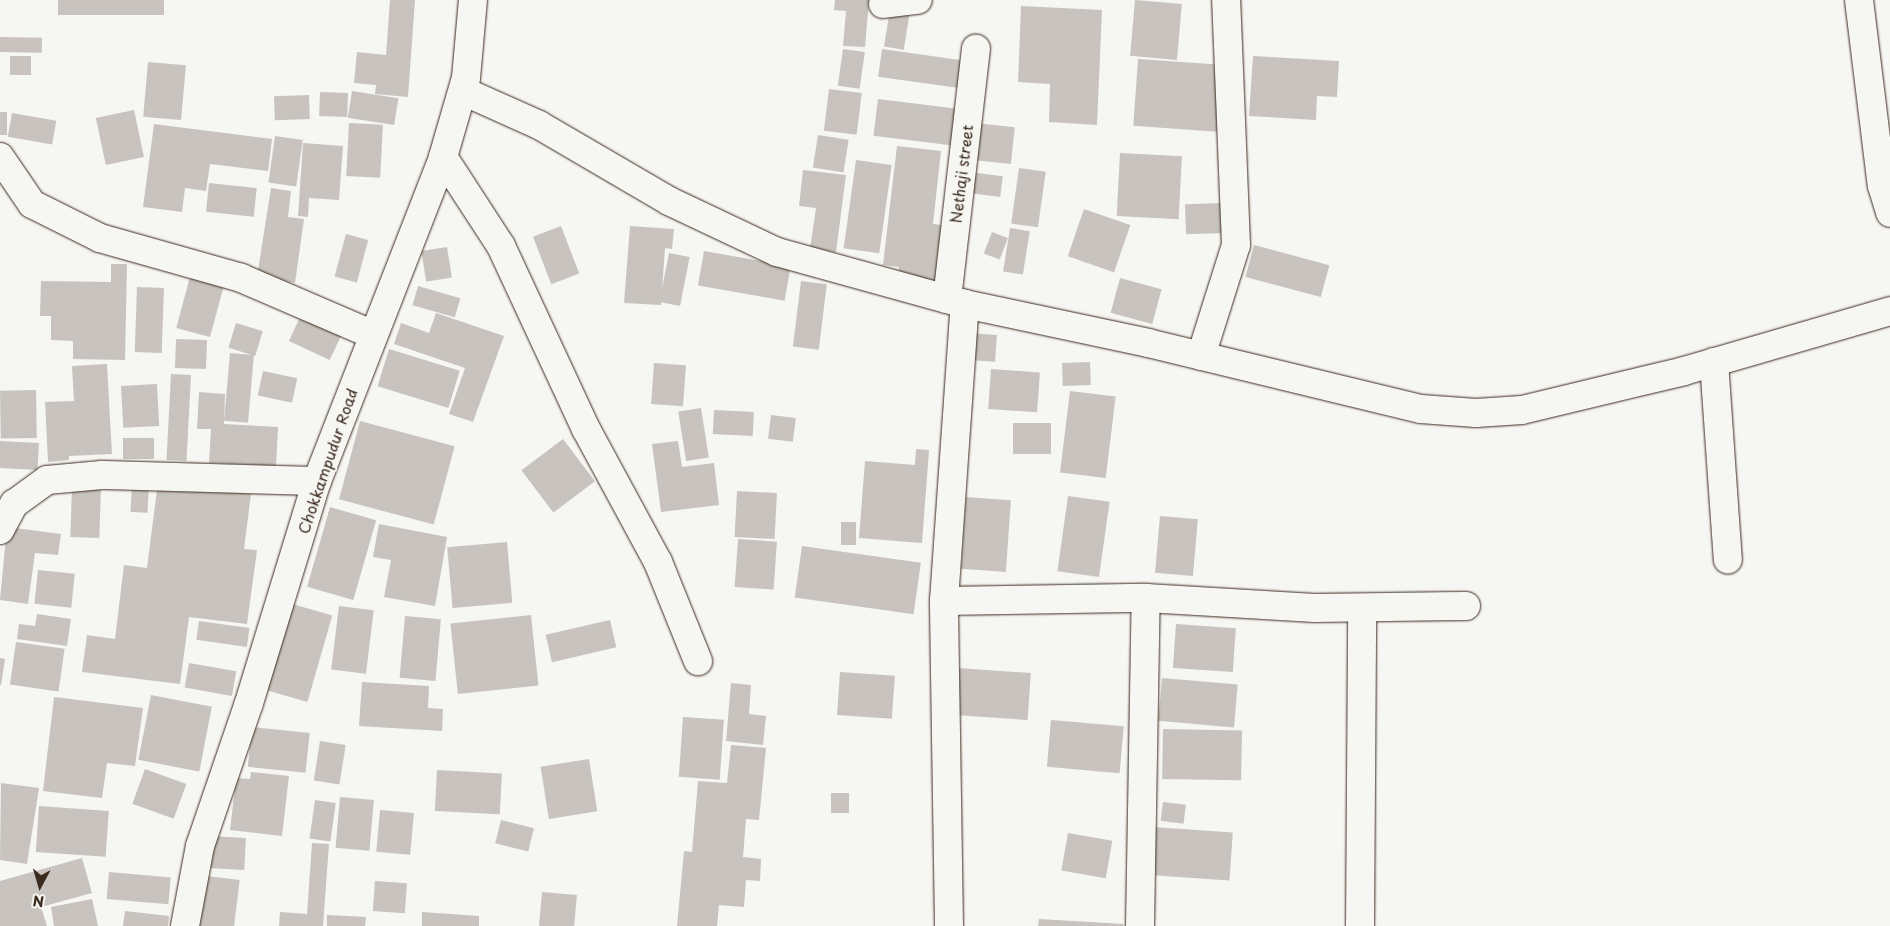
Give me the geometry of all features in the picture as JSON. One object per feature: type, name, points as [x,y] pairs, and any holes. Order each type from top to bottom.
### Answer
[{"type":"street","name":"Chokkampudur Road","points":[[185,926],[200,846],[255,684],[317,480],[371,334],[443,157],[462,91],[473,0]]},
{"type":"street","points":[[883,4],[918,0]]},
{"type":"street","points":[[1201,356],[1236,245],[1226,0]]},
{"type":"street","points":[[1859,0],[1882,186],[1890,213]]},
{"type":"street","name":"Nethaji street","points":[[949,926],[944,601],[956,302],[976,49]]},
{"type":"street","points":[[462,91],[539,125],[669,201],[777,252],[956,302],[1201,356],[1421,409],[1476,413],[1522,410],[1714,362],[1890,311]]},
{"type":"street","points":[[0,157],[32,204],[100,238],[241,278],[371,334]]},
{"type":"street","points":[[443,157],[501,246],[586,429],[658,562],[698,661]]},
{"type":"street","points":[[1714,362],[1728,560]]},
{"type":"street","points":[[0,530],[14,504],[47,480],[102,475],[317,480]]},
{"type":"street","points":[[944,601],[1146,598],[1315,608],[1466,606]]},
{"type":"street","points":[[1140,926],[1146,598]]},
{"type":"street","points":[[1360,926],[1362,608]]},
{"type":"building","points":[[58,0],[164,0],[164,15],[58,15]]},
{"type":"building","points":[[390,0],[415,0],[408,97],[375,94],[376,85],[354,83],[357,52],[386,55]]},
{"type":"building","points":[[835,0],[869,0],[865,47],[843,46],[846,11],[834,10]]},
{"type":"building","points":[[1135,0],[1182,4],[1177,60],[1130,56]]},
{"type":"building","points":[[1021,6],[1102,10],[1097,125],[1049,122],[1050,84],[1018,82]]},
{"type":"building","points":[[890,9],[910,12],[904,50],[884,47]]},
{"type":"building","points":[[0,37],[42,38],[42,53],[0,52]]},
{"type":"building","points":[[843,49],[865,52],[860,89],[838,86]]},
{"type":"building","points":[[882,49],[970,61],[966,89],[878,77]]},
{"type":"building","points":[[10,56],[31,56],[31,75],[10,75]]},
{"type":"building","points":[[1253,56],[1339,61],[1337,97],[1317,96],[1316,120],[1249,116]]},
{"type":"building","points":[[1138,59],[1225,65],[1220,132],[1133,126]]},
{"type":"building","points":[[148,62],[186,65],[181,120],[143,117]]},
{"type":"building","points":[[829,89],[862,93],[857,135],[824,131]]},
{"type":"building","points":[[352,91],[398,98],[394,125],[348,118]]},
{"type":"building","points":[[320,92],[348,93],[347,117],[319,116]]},
{"type":"building","points":[[309,95],[310,119],[275,120],[274,96]]},
{"type":"building","points":[[878,99],[965,110],[961,146],[873,136]]},
{"type":"building","points":[[134,110],[144,157],[106,165],[96,118]]},
{"type":"building","points":[[0,112],[7,112],[7,135],[0,135]]},
{"type":"building","points":[[12,113],[56,121],[52,144],[8,137]]},
{"type":"building","points":[[349,123],[383,125],[380,178],[346,176]]},
{"type":"building","points":[[975,123],[1015,127],[1011,164],[971,160]]},
{"type":"building","points":[[154,124],[272,139],[268,171],[210,164],[206,191],[185,188],[182,212],[143,207]]},
{"type":"building","points":[[818,135],[849,140],[843,172],[813,168]]},
{"type":"building","points":[[275,136],[303,140],[296,186],[268,183]]},
{"type":"building","points":[[303,143],[343,146],[339,200],[309,198],[308,217],[298,216]]},
{"type":"building","points":[[897,146],[941,151],[933,224],[950,226],[944,283],[898,278],[899,267],[883,265]]},
{"type":"building","points":[[1120,153],[1182,156],[1179,219],[1117,216]]},
{"type":"building","points":[[856,160],[892,165],[879,253],[844,248]]},
{"type":"building","points":[[1019,168],[1046,172],[1038,227],[1011,223]]},
{"type":"building","points":[[803,170],[846,175],[836,252],[810,249],[816,208],[799,206]]},
{"type":"building","points":[[969,172],[1003,176],[1000,197],[966,193]]},
{"type":"building","points":[[209,183],[257,188],[254,217],[206,212]]},
{"type":"building","points":[[271,188],[291,191],[288,217],[304,219],[295,283],[257,277]]},
{"type":"building","points":[[1223,203],[1224,233],[1186,234],[1185,204]]},
{"type":"building","points":[[1084,209],[1130,225],[1114,272],[1068,256]]},
{"type":"building","points":[[561,226],[579,274],[551,284],[533,237]]},
{"type":"building","points":[[630,226],[674,229],[672,249],[665,248],[661,305],[624,303]]},
{"type":"building","points":[[1010,228],[1030,231],[1023,275],[1003,271]]},
{"type":"building","points":[[992,232],[1008,238],[1000,260],[984,253]]},
{"type":"building","points":[[346,234],[368,240],[357,282],[335,277]]},
{"type":"building","points":[[1254,245],[1329,265],[1321,297],[1245,277]]},
{"type":"building","points":[[447,247],[452,278],[426,282],[421,251]]},
{"type":"building","points":[[704,251],[791,266],[785,301],[698,285]]},
{"type":"building","points":[[669,253],[690,257],[680,306],[659,302]]},
{"type":"building","points":[[111,264],[127,264],[125,360],[73,359],[73,341],[51,340],[51,316],[40,316],[41,281],[111,282]]},
{"type":"building","points":[[191,273],[225,282],[210,337],[176,328]]},
{"type":"building","points":[[1120,278],[1162,289],[1152,324],[1111,313]]},
{"type":"building","points":[[801,281],[827,284],[819,350],[793,347]]},
{"type":"building","points":[[418,286],[460,298],[455,317],[412,305]]},
{"type":"building","points":[[137,287],[164,288],[162,353],[135,352]]},
{"type":"building","points":[[302,313],[343,332],[330,360],[289,341]]},
{"type":"building","points":[[436,313],[504,336],[473,422],[449,414],[465,368],[394,344],[401,323],[429,333]]},
{"type":"building","points":[[236,323],[263,331],[255,356],[228,348]]},
{"type":"building","points":[[970,333],[997,335],[995,362],[968,360]]},
{"type":"building","points":[[176,339],[207,340],[206,369],[175,368]]},
{"type":"building","points":[[389,349],[460,371],[448,408],[378,386]]},
{"type":"building","points":[[230,353],[254,355],[248,423],[224,421]]},
{"type":"building","points":[[1090,362],[1091,385],[1063,386],[1062,363]]},
{"type":"building","points":[[654,363],[686,365],[683,406],[651,404]]},
{"type":"building","points":[[107,364],[112,454],[69,456],[69,460],[48,462],[45,402],[74,401],[72,366]]},
{"type":"building","points":[[991,369],[1040,372],[1037,412],[988,409]]},
{"type":"building","points":[[263,371],[297,378],[292,403],[258,395]]},
{"type":"building","points":[[171,374],[191,375],[186,461],[166,460]]},
{"type":"building","points":[[157,384],[159,426],[123,428],[121,386]]},
{"type":"building","points":[[36,390],[37,438],[1,439],[0,391]]},
{"type":"building","points":[[1070,391],[1116,397],[1106,478],[1060,472]]},
{"type":"building","points":[[199,392],[225,394],[224,424],[278,427],[276,466],[209,463],[211,429],[197,429]]},
{"type":"building","points":[[701,408],[709,457],[686,461],[678,412]]},
{"type":"building","points":[[714,410],[754,412],[753,436],[713,434]]},
{"type":"building","points":[[771,415],[796,418],[793,442],[768,439]]},
{"type":"building","points":[[360,421],[455,446],[434,525],[339,499]]},
{"type":"building","points":[[1013,423],[1051,423],[1051,454],[1013,454]]},
{"type":"building","points":[[123,438],[154,438],[154,459],[123,459]]},
{"type":"building","points":[[563,439],[595,481],[553,513],[521,470]]},
{"type":"building","points":[[0,441],[39,443],[38,470],[0,468]]},
{"type":"building","points":[[678,441],[682,467],[714,463],[719,505],[661,512],[652,444]]},
{"type":"building","points":[[916,449],[929,450],[922,543],[859,538],[865,461],[915,465]]},
{"type":"building","points":[[158,482],[251,494],[244,549],[257,550],[247,624],[189,617],[180,684],[82,672],[87,635],[115,639],[124,565],[147,568]]},
{"type":"building","points":[[132,484],[149,485],[148,513],[131,512]]},
{"type":"building","points":[[72,488],[101,489],[99,538],[70,537]]},
{"type":"building","points":[[737,491],[777,493],[775,539],[735,537]]},
{"type":"building","points":[[1068,496],[1110,502],[1099,577],[1057,571]]},
{"type":"building","points":[[966,497],[1011,500],[1006,572],[961,569]]},
{"type":"building","points":[[330,507],[376,520],[353,600],[307,587]]},
{"type":"building","points":[[1160,516],[1198,519],[1193,576],[1155,573]]},
{"type":"building","points":[[841,522],[856,522],[856,545],[841,545]]},
{"type":"building","points":[[379,524],[447,537],[435,606],[384,597],[391,560],[373,557]]},
{"type":"building","points":[[7,527],[61,534],[58,555],[35,553],[28,604],[0,600]]},
{"type":"building","points":[[738,539],[777,542],[774,590],[735,587]]},
{"type":"building","points":[[507,542],[512,603],[453,608],[447,547]]},
{"type":"building","points":[[802,546],[921,563],[914,614],[795,597]]},
{"type":"building","points":[[38,570],[75,574],[71,608],[34,604]]},
{"type":"building","points":[[289,603],[332,615],[307,702],[264,690]]},
{"type":"building","points":[[339,606],[374,610],[366,674],[331,670]]},
{"type":"building","points":[[37,614],[71,619],[67,646],[17,639],[19,624],[35,626]]},
{"type":"building","points":[[531,615],[538,686],[458,694],[450,623]]},
{"type":"building","points":[[405,616],[441,619],[435,681],[400,678]]},
{"type":"building","points":[[610,620],[616,647],[552,662],[546,635]]},
{"type":"building","points":[[199,621],[250,628],[247,647],[196,640]]},
{"type":"building","points":[[1176,624],[1236,628],[1233,672],[1173,668]]},
{"type":"building","points":[[16,642],[65,649],[59,691],[10,685]]},
{"type":"building","points":[[0,658],[5,659],[1,685],[0,685]]},
{"type":"building","points":[[189,663],[236,671],[232,696],[185,688]]},
{"type":"building","points":[[958,668],[1031,673],[1028,720],[955,715]]},
{"type":"building","points":[[840,672],[895,676],[892,719],[837,715]]},
{"type":"building","points":[[1162,678],[1238,685],[1234,727],[1158,721]]},
{"type":"building","points":[[362,682],[429,686],[428,708],[443,709],[442,731],[359,726]]},
{"type":"building","points":[[731,683],[751,685],[749,714],[766,716],[763,745],[726,741]]},
{"type":"building","points":[[151,695],[212,707],[199,772],[138,760]]},
{"type":"building","points":[[54,697],[143,708],[135,766],[107,763],[102,798],[43,791]]},
{"type":"building","points":[[683,717],[724,720],[720,780],[679,777]]},
{"type":"building","points":[[1051,720],[1124,726],[1120,773],[1047,767]]},
{"type":"building","points":[[252,727],[310,733],[306,773],[248,767]]},
{"type":"building","points":[[1163,729],[1242,730],[1241,780],[1162,779]]},
{"type":"building","points":[[320,741],[346,745],[339,785],[314,781]]},
{"type":"building","points":[[731,745],[766,748],[759,820],[746,819],[743,857],[761,859],[760,881],[746,880],[744,907],[719,905],[717,926],[677,926],[684,851],[692,852],[698,781],[727,783]]},
{"type":"building","points":[[589,759],[597,811],[549,819],[541,767]]},
{"type":"building","points":[[145,769],[186,784],[174,819],[132,804]]},
{"type":"building","points":[[437,770],[502,773],[500,814],[435,811]]},
{"type":"building","points":[[251,772],[289,776],[282,836],[230,830],[236,778],[250,779]]},
{"type":"building","points":[[1,783],[39,788],[27,864],[0,860]]},
{"type":"building","points":[[831,793],[849,793],[849,813],[831,813]]},
{"type":"building","points":[[340,797],[374,800],[369,851],[336,848]]},
{"type":"building","points":[[315,800],[336,803],[330,842],[310,839]]},
{"type":"building","points":[[1163,802],[1186,805],[1184,824],[1161,821]]},
{"type":"building","points":[[39,806],[109,811],[106,857],[36,852]]},
{"type":"building","points":[[380,810],[414,813],[410,855],[376,852]]},
{"type":"building","points":[[501,820],[534,828],[528,852],[495,843]]},
{"type":"building","points":[[1153,827],[1233,833],[1229,880],[1150,875]]},
{"type":"building","points":[[1068,833],[1112,841],[1106,878],[1061,870]]},
{"type":"building","points":[[209,836],[246,838],[244,870],[207,868]]},
{"type":"building","points":[[312,843],[329,844],[323,926],[279,926],[280,912],[307,914]]},
{"type":"building","points":[[82,858],[92,893],[41,907],[47,926],[0,926],[0,881]]},
{"type":"building","points":[[109,872],[171,877],[168,904],[107,899]]},
{"type":"building","points":[[198,875],[240,880],[234,926],[192,926]]},
{"type":"building","points":[[375,881],[407,883],[405,913],[373,911]]},
{"type":"building","points":[[542,892],[577,895],[574,926],[539,926]]},
{"type":"building","points":[[92,899],[98,926],[54,926],[51,907]]},
{"type":"building","points":[[125,911],[169,916],[168,926],[123,926]]},
{"type":"building","points":[[422,912],[479,916],[479,926],[422,926]]},
{"type":"building","points":[[327,915],[366,917],[365,926],[327,926]]},
{"type":"building","points":[[1039,919],[1124,924],[1123,926],[1038,926]]}]
